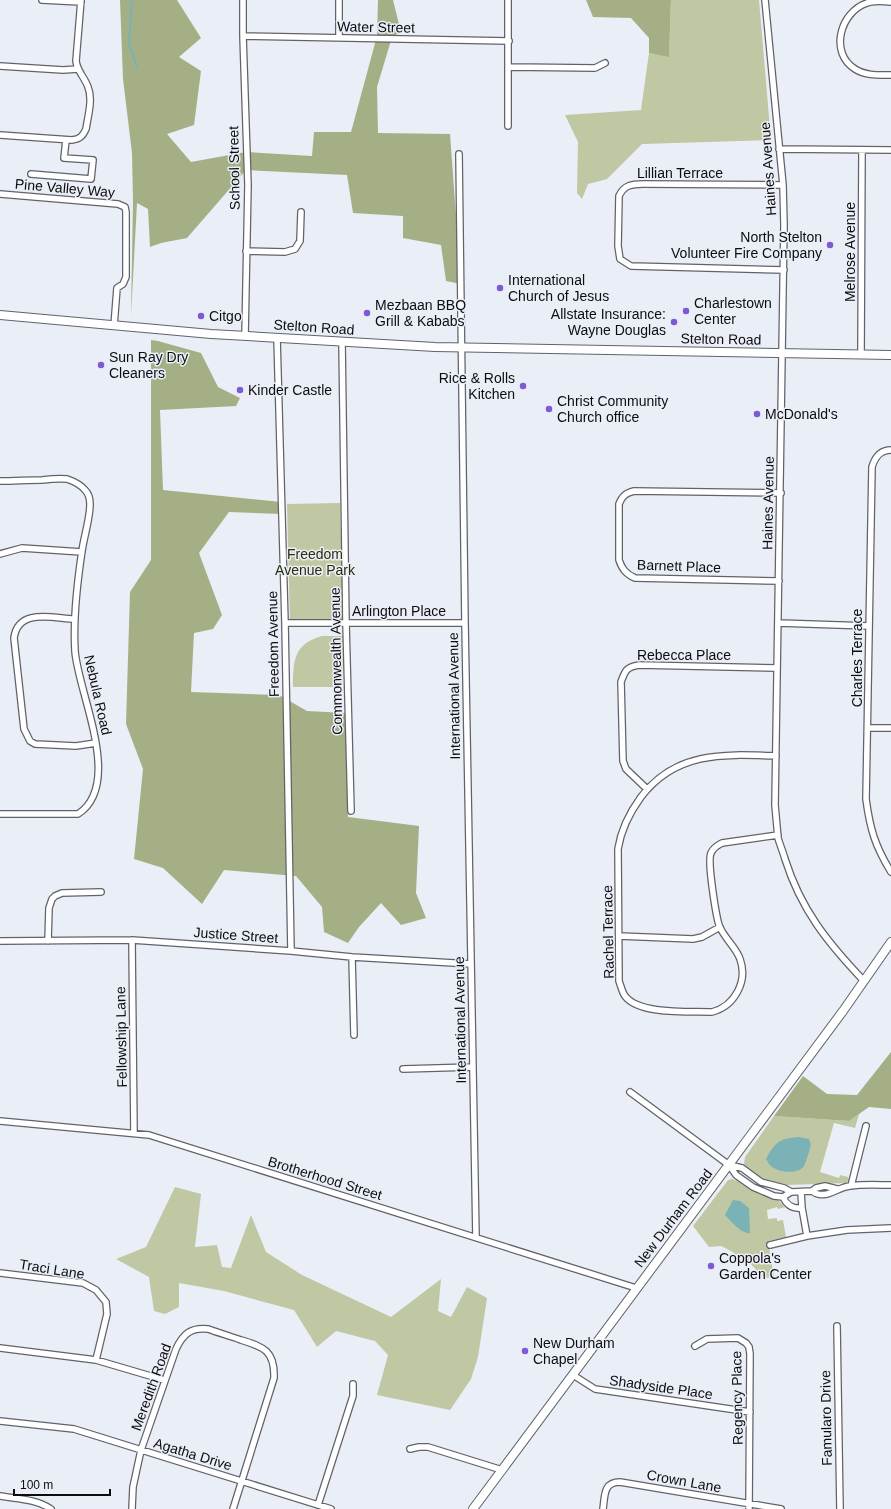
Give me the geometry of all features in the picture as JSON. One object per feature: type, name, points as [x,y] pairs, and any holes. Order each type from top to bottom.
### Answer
[{"type":"main road","name":"Stelton Road","points":[[0,314],[114,326],[245,336],[461,348],[783,352],[891,355]]},
{"type":"main road","name":"New Durham Road","points":[[473,1509],[729,1165],[891,942]]},
{"type":"street","points":[[0,136],[66,140],[80,138],[86,129],[90,96],[89,88],[78,69],[76,61],[81,1],[42,0]]},
{"type":"street","name":"School Street","points":[[243,0],[248,185],[245,336]]},
{"type":"street","points":[[339,0],[339,38]]},
{"type":"street","points":[[508,0],[508,126]]},
{"type":"street","name":"Haines Avenue","points":[[765,0],[779,149],[784,185],[783,352],[775,805],[778,835],[788,870],[805,907],[817,927],[834,949],[864,981]]},
{"type":"street","points":[[891,2],[868,2],[852,12],[844,24],[840,41],[840,49],[849,64],[855,69],[871,75],[891,75]]},
{"type":"street","name":"Water Street","points":[[243,36],[509,41]]},
{"type":"street","points":[[509,67],[595,68],[605,62]]},
{"type":"street","points":[[0,66],[63,70],[78,69]]},
{"type":"street","points":[[31,174],[91,179],[93,160],[64,158],[66,140]]},
{"type":"street","points":[[779,149],[891,150]]},
{"type":"street","name":"Melrose Avenue","points":[[861,354],[862,150]]},
{"type":"street","name":"International Avenue","points":[[459,154],[465,623],[476,1237]]},
{"type":"street","name":"Lillian Terrace","points":[[784,185],[630,185],[622,191],[619,196],[618,246],[620,259],[631,266],[784,270]]},
{"type":"street","name":"Pine Valley Way","points":[[0,194],[113,203],[125,207],[126,277],[123,284],[118,288],[114,326]]},
{"type":"street","points":[[246,251],[285,252],[295,249],[300,240],[301,212]]},
{"type":"street","name":"Freedom Avenue","points":[[277,338],[285,623],[291,951]]},
{"type":"street","name":"Commonwealth Avenue","points":[[342,342],[346,623],[351,811]]},
{"type":"street","name":"Charles Terrace","points":[[891,450],[880,453],[875,458],[872,467],[866,799],[869,823],[874,839],[891,872]]},
{"type":"street","name":"Nebula Road","points":[[0,482],[67,479],[80,485],[88,495],[90,502],[74,619],[76,662],[96,743],[99,762],[98,779],[94,796],[84,810],[78,814],[0,814]]},
{"type":"street","name":"Barnett Place","points":[[779,581],[635,578],[621,568],[619,560],[619,504],[621,498],[627,493],[634,491],[780,492]]},
{"type":"street","points":[[0,554],[22,548],[82,552]]},
{"type":"street","points":[[74,619],[32,617],[24,620],[16,627],[14,638],[22,720],[27,736],[30,741],[36,744],[76,746],[96,743]]},
{"type":"street","name":"Arlington Place","points":[[285,623],[465,623]]},
{"type":"street","points":[[778,623],[869,626]]},
{"type":"street","name":"Rebecca Place","points":[[647,789],[626,768],[623,760],[621,682],[625,672],[630,667],[639,665],[777,668]]},
{"type":"street","points":[[868,728],[891,728]]},
{"type":"street","name":"Rachel Terrace","points":[[776,756],[715,756],[680,765],[664,773],[647,789],[636,804],[621,835],[618,849],[619,981],[624,995],[632,1004],[651,1010],[712,1012],[721,1009],[730,1003],[734,998],[741,980],[742,970],[740,958],[720,927],[709,859],[711,852],[716,846],[722,843],[778,835]]},
{"type":"street","points":[[48,941],[49,908],[52,899],[55,896],[62,893],[101,892]]},
{"type":"street","points":[[619,936],[693,939],[702,937],[720,927]]},
{"type":"street","name":"Justice Street","points":[[0,941],[132,940],[291,951],[352,957],[471,964]]},
{"type":"street","name":"Fellowship Lane","points":[[132,940],[134,1133]]},
{"type":"street","points":[[352,957],[354,1035]]},
{"type":"street","points":[[403,1069],[472,1067]]},
{"type":"street","points":[[630,1092],[729,1165],[736,1175],[753,1188],[768,1194],[783,1197],[791,1192]]},
{"type":"street","name":"Brotherhood Street","points":[[0,1121],[149,1135],[636,1288]]},
{"type":"street","points":[[851,1186],[866,1126]]},
{"type":"street","points":[[729,1165],[742,1168],[761,1182],[784,1188],[791,1192],[812,1191],[816,1194],[822,1195],[837,1189],[851,1186],[891,1185]]},
{"type":"street","points":[[801,1192],[807,1236]]},
{"type":"street","points":[[783,1197],[785,1202],[793,1208],[802,1208]]},
{"type":"street","points":[[770,1245],[807,1236],[847,1230],[891,1228]]},
{"type":"street","name":"Traci Lane","points":[[0,1273],[83,1283],[96,1290],[106,1302],[107,1314],[96,1360]]},
{"type":"street","name":"Famularo Drive","points":[[837,1326],[840,1509]]},
{"type":"street","name":"Meredith Road","points":[[132,1509],[133,1487],[141,1450],[164,1380],[179,1342],[193,1329],[208,1329],[259,1345],[268,1353],[274,1363],[274,1378],[233,1509]]},
{"type":"street","name":"Regency Place","points":[[695,1346],[707,1339],[738,1338],[749,1347],[749,1506]]},
{"type":"street","points":[[0,1348],[96,1360],[164,1380]]},
{"type":"street","name":"Shadyside Place","points":[[573,1375],[595,1389],[750,1412]]},
{"type":"street","points":[[318,1505],[353,1396],[353,1384]]},
{"type":"street","name":"Agatha Drive","points":[[0,1421],[74,1429],[331,1509]]},
{"type":"street","points":[[410,1449],[428,1447],[502,1470]]},
{"type":"street","name":"Crown Lane","points":[[603,1509],[607,1487],[610,1484],[620,1482],[749,1506],[781,1509]]},
{"type":"street","points":[[0,1496],[32,1501],[43,1504],[51,1509]]},
{"type":"green space","points":[[120,0],[177,0],[201,38],[179,57],[201,71],[194,125],[167,134],[191,162],[246,152],[312,156],[314,132],[351,132],[377,36],[378,0],[393,0],[401,32],[392,37],[377,87],[378,133],[450,134],[461,284],[446,281],[441,245],[403,238],[403,216],[353,213],[347,175],[246,170],[187,238],[161,243],[150,247],[148,209],[137,203],[131,316],[133,201],[132,153],[123,79]]},
{"type":"green space","points":[[586,0],[671,0],[669,57],[649,53],[649,38],[631,18],[593,17]]},
{"type":"green space","points":[[671,0],[759,0],[771,140],[642,144],[607,179],[588,184],[582,199],[577,193],[578,142],[565,115],[641,110],[649,53],[669,56]]},
{"type":"green space","points":[[151,340],[201,353],[218,387],[240,398],[236,406],[160,410],[163,490],[281,502],[281,514],[229,512],[199,553],[222,615],[213,629],[194,633],[191,692],[279,695],[307,711],[346,713],[348,817],[419,826],[416,893],[426,918],[401,925],[381,903],[359,927],[348,943],[324,932],[322,907],[296,876],[224,870],[202,904],[163,868],[134,859],[143,769],[126,724],[130,592],[151,560]]},
{"type":"green space","name":"Freedom Avenue Park","points":[[340,503],[343,619],[290,621],[287,504]]},
{"type":"green space","points":[[322,636],[343,636],[342,687],[293,687],[297,654],[306,644],[313,639]]},
{"type":"green space","points":[[891,1052],[891,1109],[869,1107],[849,1121],[774,1116],[803,1076],[827,1094],[857,1095]]},
{"type":"green space","points":[[859,1114],[855,1128],[834,1123],[820,1172],[839,1178],[840,1175],[848,1177],[849,1180],[846,1183],[780,1184],[757,1176],[744,1164],[745,1157],[774,1116],[849,1121]]},
{"type":"green space","points":[[732,1179],[739,1181],[759,1193],[776,1198],[785,1207],[778,1209],[777,1207],[767,1210],[768,1219],[777,1218],[777,1221],[783,1220],[786,1237],[768,1241],[774,1277],[764,1278],[749,1262],[721,1246],[709,1247],[693,1226],[728,1180]]},
{"type":"green space","points":[[175,1187],[201,1194],[195,1247],[217,1245],[222,1267],[231,1268],[251,1215],[266,1252],[302,1275],[391,1317],[441,1279],[438,1311],[451,1317],[467,1287],[487,1298],[478,1357],[471,1379],[450,1410],[377,1395],[388,1355],[375,1341],[336,1331],[317,1347],[294,1310],[224,1291],[179,1283],[179,1307],[165,1314],[154,1311],[149,1277],[116,1259],[146,1247]]},
{"type":"water","points":[[799,1137],[809,1139],[811,1145],[804,1166],[801,1169],[788,1172],[775,1169],[769,1164],[766,1159],[779,1142],[782,1140]]},
{"type":"water","points":[[733,1200],[740,1201],[749,1208],[750,1233],[743,1231],[733,1224],[725,1215]]},
{"type":"waterway","points":[[132,0],[129,44],[137,67]]},
{"type":"place","name":"North Stelton Volunteer Fire Company","points":[[830,245]]},
{"type":"place","name":"International Church of Jesus","points":[[500,288]]},
{"type":"place","name":"Charlestown Center","points":[[686,311]]},
{"type":"place","name":"Mezbaan BBQ Grill & Kababs","points":[[367,313]]},
{"type":"place","name":"Citgo","points":[[201,316]]},
{"type":"place","name":"Allstate Insurance: Wayne Douglas","points":[[674,322]]},
{"type":"place","name":"Sun Ray Dry Cleaners","points":[[101,365]]},
{"type":"place","name":"Rice & Rolls Kitchen","points":[[523,386]]},
{"type":"place","name":"Kinder Castle","points":[[240,390]]},
{"type":"place","name":"Christ Community Church office","points":[[549,409]]},
{"type":"place","name":"McDonald's","points":[[757,414]]},
{"type":"place","name":"Coppola's Garden Center","points":[[711,1266]]},
{"type":"place","name":"New Durham Chapel","points":[[525,1351]]}]
